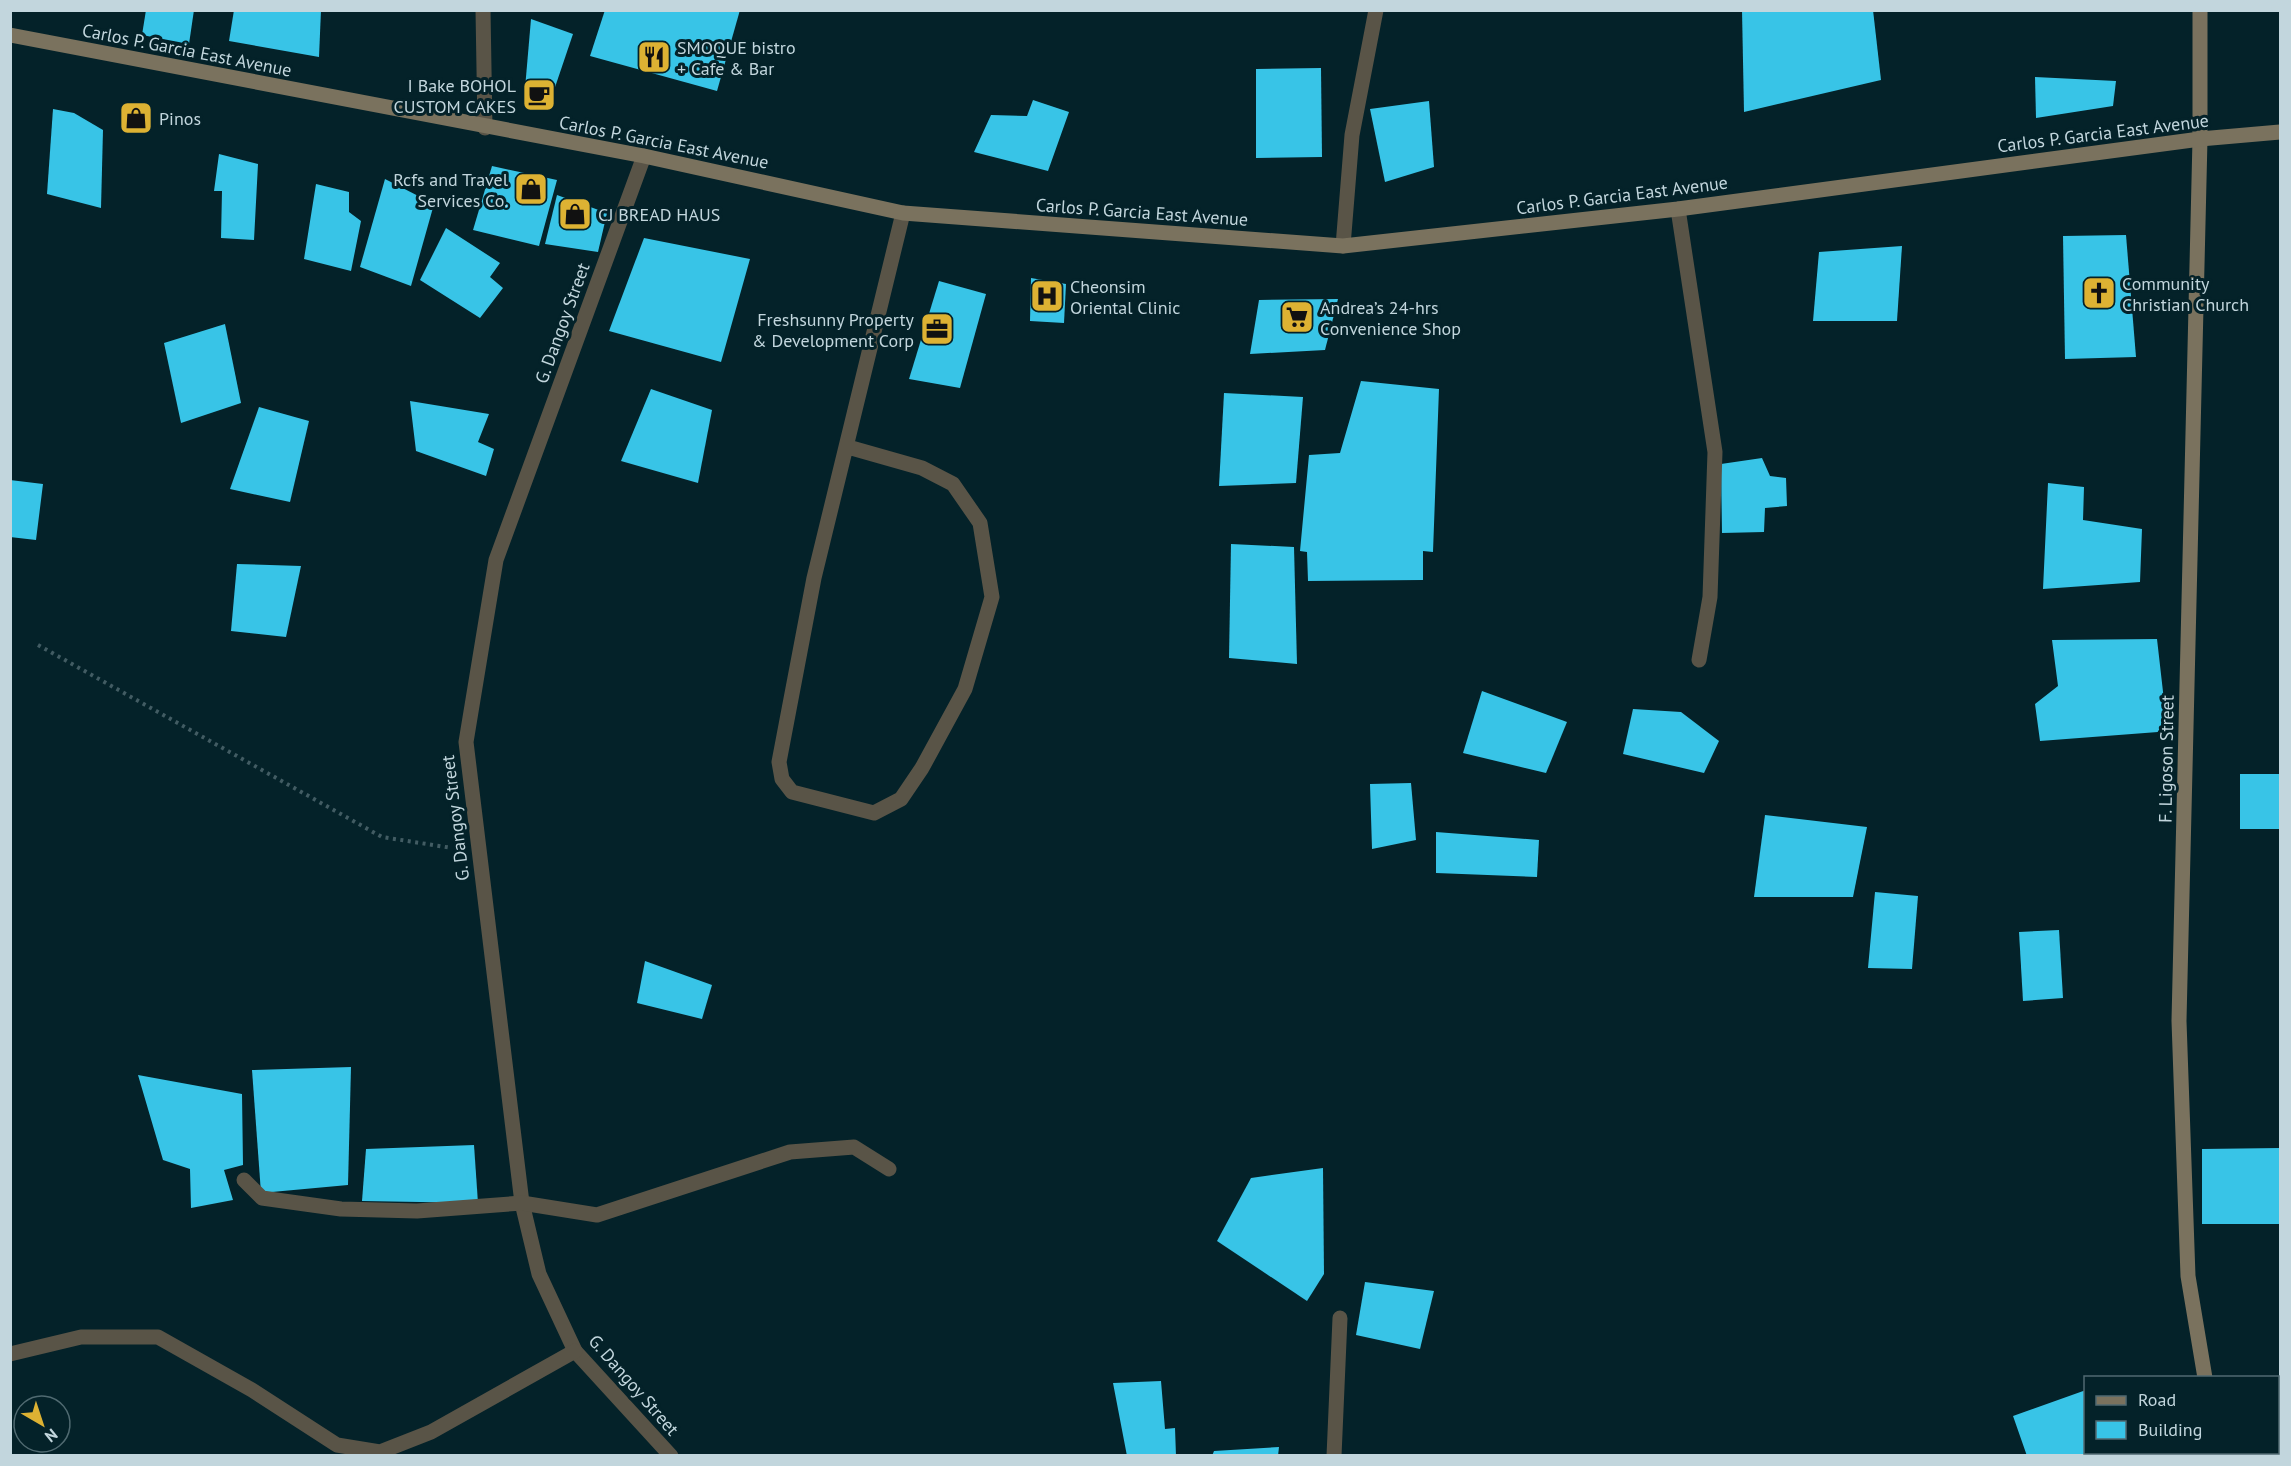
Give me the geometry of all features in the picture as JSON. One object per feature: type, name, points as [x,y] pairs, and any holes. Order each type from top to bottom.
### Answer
[{"type":"main road","name":"F. Ligoson Street","points":[[2200,10],[2200,139],[2179,1021],[2188,1276],[2205,1376]]},
{"type":"main road","name":"Carlos P. Garcia East Avenue","points":[[10,36],[485,128],[644,156],[903,213],[1156,234],[1343,246],[1678,209],[2200,139],[2280,132]]},
{"type":"street","points":[[483,10],[485,128]]},
{"type":"street","points":[[1343,246],[1352,135],[1376,10]]},
{"type":"street","name":"G. Dangoy Street","points":[[644,156],[496,560],[466,742],[522,1203],[539,1274],[575,1351],[670,1455]]},
{"type":"street","points":[[1678,209],[1714,452],[1710,597],[1699,660]]},
{"type":"street","points":[[848,447],[922,468],[953,484],[980,523],[992,597],[960,699],[922,768],[901,799],[874,813],[792,792],[782,779],[779,762],[814,578],[848,447],[903,213]]},
{"type":"street","points":[[244,1180],[262,1197],[340,1209],[417,1211],[522,1203],[597,1215],[694,1186],[790,1152],[854,1146],[889,1169]]},
{"type":"street","points":[[1334,1455],[1340,1318]]},
{"type":"street","points":[[10,1354],[81,1336],[158,1336],[252,1390],[338,1445],[380,1452],[431,1432],[575,1351]]},
{"type":"path","points":[[38,645],[382,837],[479,852]]},
{"type":"building","points":[[146,10],[194,10],[189,44],[142,35]]},
{"type":"building","points":[[234,10],[321,10],[319,57],[229,41]]},
{"type":"building","points":[[605,10],[740,10],[717,91],[590,56]]},
{"type":"building","points":[[1742,10],[1873,10],[1881,80],[1744,112]]},
{"type":"building","points":[[531,19],[573,34],[549,105],[524,100]]},
{"type":"building","points":[[1321,68],[1322,157],[1256,158],[1256,69]]},
{"type":"building","points":[[2035,77],[2116,81],[2113,106],[2036,118]]},
{"type":"building","points":[[1033,100],[1069,112],[1048,171],[974,152],[991,115],[1027,116]]},
{"type":"building","points":[[1429,101],[1434,167],[1385,182],[1370,109]]},
{"type":"building","points":[[53,109],[74,113],[103,130],[101,208],[47,194]]},
{"type":"building","points":[[219,154],[258,164],[254,240],[221,238],[222,191],[214,191]]},
{"type":"building","points":[[492,166],[557,180],[539,246],[473,230]]},
{"type":"building","points":[[385,179],[434,204],[411,286],[360,267]]},
{"type":"building","points":[[316,184],[349,192],[349,212],[361,221],[351,271],[304,259]]},
{"type":"building","points":[[557,195],[607,213],[598,252],[545,244]]},
{"type":"building","points":[[446,228],[500,263],[490,277],[503,288],[480,318],[420,280]]},
{"type":"building","points":[[2126,235],[2136,357],[2065,359],[2063,236]]},
{"type":"building","points":[[644,238],[750,259],[721,362],[609,331]]},
{"type":"building","points":[[1902,246],[1897,321],[1813,321],[1819,252]]},
{"type":"building","points":[[1031,278],[1066,284],[1064,323],[1030,321]]},
{"type":"building","points":[[939,281],[986,294],[960,388],[909,379]]},
{"type":"building","points":[[1338,299],[1325,350],[1250,354],[1259,300]]},
{"type":"building","points":[[225,324],[241,403],[181,423],[164,343]]},
{"type":"building","points":[[1361,381],[1439,389],[1433,552],[1423,551],[1423,580],[1308,581],[1307,552],[1300,551],[1309,455],[1340,453]]},
{"type":"building","points":[[651,389],[712,410],[698,483],[621,461]]},
{"type":"building","points":[[1224,393],[1303,397],[1296,483],[1219,486]]},
{"type":"building","points":[[410,401],[489,414],[478,442],[494,449],[486,476],[416,451]]},
{"type":"building","points":[[259,407],[309,421],[290,502],[230,489]]},
{"type":"building","points":[[1762,458],[1770,476],[1786,478],[1787,506],[1765,508],[1764,532],[1722,533],[1721,464]]},
{"type":"building","points":[[10,480],[43,484],[36,540],[10,537]]},
{"type":"building","points":[[2048,483],[2084,487],[2083,520],[2142,529],[2140,582],[2043,589]]},
{"type":"building","points":[[1231,544],[1294,547],[1297,664],[1229,658]]},
{"type":"building","points":[[237,564],[301,566],[286,637],[231,631]]},
{"type":"building","points":[[2157,639],[2166,718],[2158,732],[2040,741],[2035,704],[2058,686],[2052,640]]},
{"type":"building","points":[[1482,691],[1567,722],[1546,773],[1463,753]]},
{"type":"building","points":[[1633,709],[1681,712],[1719,741],[1704,773],[1623,754]]},
{"type":"building","points":[[2240,774],[2280,774],[2280,829],[2240,829]]},
{"type":"building","points":[[1411,783],[1416,840],[1372,849],[1370,784]]},
{"type":"building","points":[[1765,815],[1867,827],[1853,897],[1754,897]]},
{"type":"building","points":[[1436,832],[1539,840],[1537,877],[1436,873]]},
{"type":"building","points":[[1875,892],[1918,896],[1912,969],[1868,968]]},
{"type":"building","points":[[2059,930],[2063,998],[2023,1001],[2019,932]]},
{"type":"building","points":[[645,961],[712,985],[702,1019],[637,1003]]},
{"type":"building","points":[[351,1067],[348,1185],[261,1193],[252,1070]]},
{"type":"building","points":[[138,1075],[242,1094],[243,1165],[224,1170],[233,1200],[191,1208],[190,1169],[163,1160]]},
{"type":"building","points":[[474,1145],[478,1203],[362,1201],[366,1149]]},
{"type":"building","points":[[2280,1148],[2280,1224],[2202,1224],[2202,1149]]},
{"type":"building","points":[[1323,1168],[1324,1274],[1307,1301],[1217,1241],[1251,1178]]},
{"type":"building","points":[[1365,1282],[1434,1291],[1420,1349],[1356,1335]]},
{"type":"building","points":[[1161,1381],[1165,1429],[1175,1428],[1176,1456],[1127,1456],[1113,1383]]},
{"type":"building","points":[[2084,1391],[2084,1454],[2110,1454],[2110,1456],[2027,1456],[2013,1416]]},
{"type":"building","points":[[1279,1447],[1278,1456],[1212,1456],[1214,1451]]},
{"type":"place","name":"SMOQUE bistro + Cafe & Bar","points":[[654,57]]},
{"type":"place","name":"I Bake BOHOL CUSTOM CAKES","points":[[539,95]]},
{"type":"place","name":"Pinos","points":[[136,118]]},
{"type":"place","name":"Rcfs and Travel Services Co.","points":[[531,189]]},
{"type":"place","name":"CJ BREAD HAUS","points":[[575,214]]},
{"type":"place","name":"Community Christian Church","points":[[2099,293]]},
{"type":"place","name":"Cheonsim Oriental Clinic","points":[[1047,296]]},
{"type":"place","name":"Andrea’s 24-hrs Convenience Shop","points":[[1297,317]]},
{"type":"place","name":"Freshsunny Property & Development Corp","points":[[937,329]]}]
